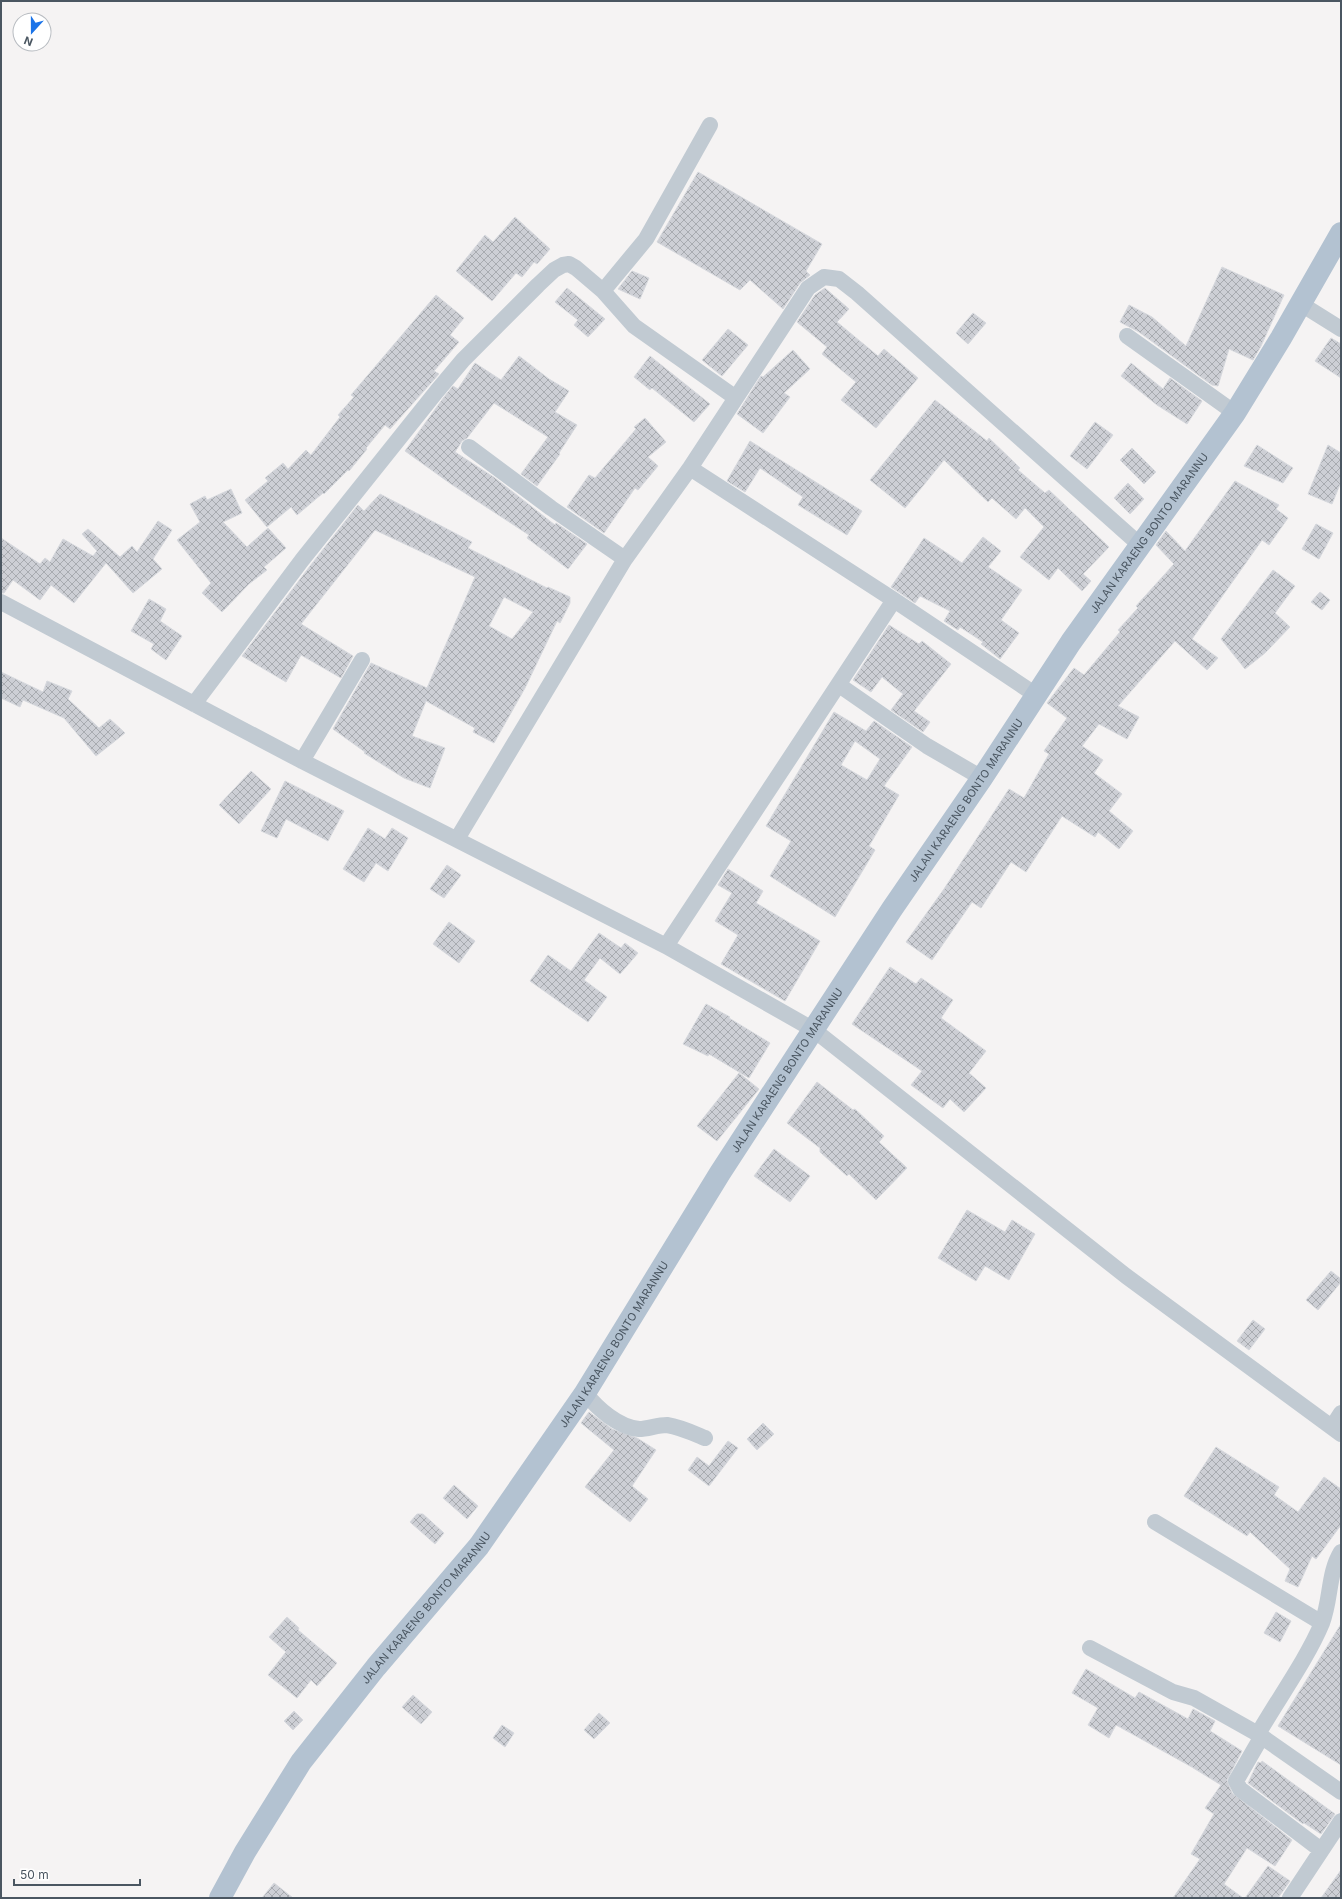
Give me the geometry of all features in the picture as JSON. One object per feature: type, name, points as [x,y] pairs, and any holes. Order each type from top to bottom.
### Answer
[{"type":"main road","name":"JALAN KARAENG BONTO MARANNU","points":[[220,1898],[245,1852],[301,1762],[376,1667],[479,1546],[586,1393],[720,1173],[892,909],[982,778],[1036,695],[1140,545],[1178,494],[1235,412],[1301,304],[1341,233]]},
{"type":"street","points":[[603,291],[646,239],[710,125]]},
{"type":"street","points":[[194,704],[307,554],[437,391],[474,350],[554,270],[569,264],[576,268],[603,291],[634,326],[736,398]]},
{"type":"street","points":[[457,839],[625,559],[690,468],[808,288],[824,277],[839,279],[1140,545]]},
{"type":"street","points":[[1301,304],[1341,329]]},
{"type":"street","points":[[1127,336],[1235,412]]},
{"type":"street","points":[[469,448],[550,508],[625,559]]},
{"type":"street","points":[[690,468],[894,600],[1036,695]]},
{"type":"street","points":[[666,946],[894,600]]},
{"type":"street","points":[[1,602],[302,761],[666,946],[814,1030],[1126,1276],[1336,1430],[1341,1413]]},
{"type":"street","points":[[302,761],[362,660]]},
{"type":"street","points":[[839,685],[927,746],[982,778]]},
{"type":"street","points":[[586,1393],[595,1405],[608,1415],[632,1428],[641,1429],[667,1425],[705,1438]]},
{"type":"street","points":[[1155,1522],[1322,1623]]},
{"type":"street","points":[[1321,1850],[1240,1789],[1236,1782],[1260,1735],[1314,1641],[1328,1605],[1333,1572],[1341,1552]]},
{"type":"street","points":[[1090,1648],[1173,1692],[1194,1698],[1260,1735],[1341,1792]]},
{"type":"street","points":[[1290,1898],[1341,1821]]},
{"type":"building","points":[[698,172],[822,244],[806,271],[810,275],[800,283],[783,309],[750,280],[740,290],[657,242]]},
{"type":"building","points":[[515,217],[550,249],[537,264],[534,262],[522,277],[516,273],[492,301],[456,271],[485,235],[493,242]]},
{"type":"building","points":[[1222,267],[1284,295],[1253,360],[1229,349],[1218,386],[1212,385],[1139,332],[1120,322],[1129,305],[1152,317],[1186,346]]},
{"type":"building","points":[[632,271],[649,278],[640,299],[618,289]]},
{"type":"building","points":[[567,288],[605,319],[588,337],[574,325],[578,320],[555,302]]},
{"type":"building","points":[[825,288],[849,309],[837,322],[878,356],[884,349],[918,378],[876,428],[841,400],[856,382],[822,354],[827,347],[797,322],[815,295]]},
{"type":"building","points":[[436,295],[464,318],[450,335],[459,342],[434,371],[439,374],[390,429],[385,425],[349,471],[348,470],[324,494],[323,493],[297,515],[291,507],[267,527],[245,500],[268,481],[265,478],[283,463],[288,469],[306,450],[311,455],[340,417],[338,415],[354,397],[351,395]]},
{"type":"building","points":[[973,313],[986,323],[968,344],[956,333]]},
{"type":"building","points":[[728,329],[748,345],[722,376],[702,360]]},
{"type":"building","points":[[1331,338],[1341,344],[1341,378],[1315,361]]},
{"type":"building","points":[[793,350],[810,369],[784,393],[790,397],[763,433],[737,414],[761,376],[763,377]]},
{"type":"building","points":[[519,356],[549,379],[569,391],[555,412],[577,425],[559,453],[560,454],[537,486],[521,474],[548,437],[494,403],[467,438],[462,441],[455,452],[495,478],[555,525],[556,523],[587,544],[568,569],[527,538],[529,535],[451,484],[405,451],[444,397],[453,386],[458,389],[475,363],[501,380]]},
{"type":"building","points":[[650,356],[710,404],[694,422],[652,388],[650,390],[634,377]]},
{"type":"building","points":[[1131,363],[1163,389],[1170,378],[1202,401],[1187,424],[1157,405],[1121,376]]},
{"type":"building","points":[[935,400],[987,441],[989,438],[1020,468],[1018,470],[1045,493],[1049,490],[1109,547],[1083,574],[1091,581],[1082,591],[1058,568],[1049,580],[1020,557],[1044,527],[1025,508],[1016,519],[992,498],[988,502],[944,460],[905,508],[870,480]]},
{"type":"building","points":[[645,418],[666,442],[648,457],[658,466],[638,490],[635,488],[604,533],[567,507],[589,475],[595,478],[636,429],[634,427]]},
{"type":"building","points":[[1095,422],[1113,435],[1087,469],[1070,456]]},
{"type":"building","points":[[750,441],[862,511],[847,535],[798,505],[803,497],[760,468],[745,492],[727,481]]},
{"type":"building","points":[[1257,445],[1293,468],[1283,483],[1244,466]]},
{"type":"building","points":[[1328,445],[1341,453],[1341,482],[1332,504],[1308,494]]},
{"type":"building","points":[[1132,448],[1156,472],[1144,484],[1120,460]]},
{"type":"building","points":[[1235,481],[1279,505],[1276,509],[1288,518],[1269,545],[1262,540],[1192,639],[1218,658],[1207,670],[1175,641],[1118,706],[1139,717],[1127,739],[1099,724],[1082,746],[1103,760],[1094,773],[1122,794],[1109,811],[1133,831],[1119,849],[1098,832],[1095,837],[1062,816],[1026,872],[1011,862],[981,908],[972,902],[932,960],[906,942],[944,889],[1009,789],[1024,798],[1049,754],[1044,751],[1067,718],[1047,703],[1074,668],[1084,675],[1120,632],[1118,630],[1138,608],[1136,606],[1174,564],[1156,545],[1166,531],[1185,551]]},
{"type":"building","points":[[1128,483],[1144,499],[1130,514],[1114,498]]},
{"type":"building","points":[[231,489],[242,513],[223,522],[247,547],[268,528],[286,548],[264,567],[267,570],[249,584],[222,612],[202,593],[211,583],[177,540],[200,522],[190,504],[205,496],[207,500]]},
{"type":"building","points":[[380,494],[472,542],[468,548],[547,588],[548,587],[570,597],[570,603],[560,623],[557,621],[525,688],[494,743],[473,732],[475,728],[426,701],[412,736],[445,748],[430,788],[404,778],[364,753],[365,752],[333,729],[371,663],[427,688],[475,577],[375,530],[301,624],[353,656],[341,678],[301,655],[286,682],[242,656],[358,505],[364,511]],"holes":[[[504,597],[533,612],[512,639],[489,626]]]},
{"type":"building","points":[[158,521],[172,530],[153,559],[162,569],[133,593],[106,563],[74,603],[51,585],[40,600],[13,580],[4,593],[1,593],[1,538],[40,564],[45,558],[50,562],[63,539],[93,556],[97,551],[82,534],[88,529],[120,557],[132,546],[137,552]]},
{"type":"building","points":[[1316,524],[1333,533],[1319,559],[1302,549]]},
{"type":"building","points":[[983,537],[1001,551],[988,567],[1022,590],[1001,620],[1019,633],[1000,659],[981,644],[983,642],[960,627],[958,630],[944,621],[950,611],[920,596],[915,603],[891,587],[924,538],[962,563]]},
{"type":"building","points":[[1273,570],[1295,586],[1275,613],[1290,627],[1265,653],[1245,669],[1221,639]]},
{"type":"building","points":[[1320,592],[1330,600],[1322,610],[1311,602]]},
{"type":"building","points":[[149,599],[166,609],[160,621],[182,636],[166,660],[151,649],[154,644],[131,631]]},
{"type":"building","points":[[889,625],[919,644],[922,641],[951,664],[914,711],[930,722],[923,732],[891,710],[903,694],[882,677],[871,692],[853,680]]},
{"type":"building","points":[[1,672],[43,692],[47,681],[72,691],[68,699],[99,728],[110,719],[125,733],[96,756],[64,718],[23,700],[20,707],[1,698]]},
{"type":"building","points":[[834,712],[866,731],[874,721],[912,747],[884,786],[899,795],[869,846],[875,850],[835,917],[770,876],[791,841],[766,826]],"holes":[[[855,741],[880,759],[867,780],[841,765]]]},
{"type":"building","points":[[251,771],[271,789],[239,824],[219,805]]},
{"type":"building","points":[[285,781],[344,811],[328,841],[286,819],[277,838],[261,831]]},
{"type":"building","points":[[368,828],[385,839],[392,828],[408,838],[388,871],[376,863],[364,882],[343,869]]},
{"type":"building","points":[[447,865],[461,875],[444,898],[430,889]]},
{"type":"building","points":[[728,869],[763,891],[756,903],[820,941],[785,1001],[721,964],[738,935],[715,921],[732,893],[718,885]]},
{"type":"building","points":[[449,922],[475,941],[459,963],[433,944]]},
{"type":"building","points":[[599,933],[621,948],[625,943],[638,953],[620,974],[600,958],[584,980],[607,997],[588,1022],[530,981],[548,955],[571,971]]},
{"type":"building","points":[[890,967],[916,984],[921,978],[953,1000],[941,1018],[986,1051],[969,1073],[986,1088],[964,1112],[950,1099],[943,1108],[911,1085],[922,1071],[852,1024]]},
{"type":"building","points":[[706,1004],[730,1017],[729,1018],[770,1043],[749,1078],[709,1054],[708,1056],[683,1044]]},
{"type":"building","points":[[739,1073],[759,1089],[717,1141],[697,1126]]},
{"type":"building","points":[[817,1082],[853,1110],[855,1109],[884,1136],[879,1142],[907,1168],[876,1200],[849,1174],[847,1176],[820,1152],[820,1148],[787,1123]]},
{"type":"building","points":[[774,1149],[810,1176],[790,1202],[754,1176]]},
{"type":"building","points":[[967,1210],[1005,1232],[1012,1220],[1035,1234],[1009,1280],[985,1266],[976,1281],[938,1258]]},
{"type":"building","points":[[1331,1271],[1341,1279],[1341,1282],[1318,1310],[1306,1300]]},
{"type":"building","points":[[1253,1320],[1265,1329],[1249,1350],[1237,1341]]},
{"type":"building","points":[[589,1412],[612,1429],[637,1438],[656,1450],[632,1486],[648,1499],[630,1522],[585,1487],[614,1450],[581,1423]]},
{"type":"building","points":[[763,1423],[774,1434],[757,1450],[747,1439]]},
{"type":"building","points":[[728,1441],[738,1448],[709,1486],[688,1470],[697,1457],[709,1466]]},
{"type":"building","points":[[1216,1447],[1279,1487],[1274,1495],[1298,1512],[1324,1477],[1341,1489],[1341,1525],[1316,1559],[1312,1556],[1298,1587],[1285,1581],[1290,1569],[1250,1532],[1247,1536],[1184,1496]]},
{"type":"building","points":[[454,1485],[478,1506],[467,1519],[443,1498]]},
{"type":"building","points":[[417,1514],[423,1514],[444,1533],[435,1544],[410,1522]]},
{"type":"building","points":[[1276,1612],[1291,1621],[1280,1642],[1264,1633]]},
{"type":"building","points":[[287,1617],[299,1628],[298,1630],[337,1663],[317,1686],[311,1680],[297,1698],[268,1675],[286,1652],[269,1637]]},
{"type":"building","points":[[1341,1624],[1341,1765],[1278,1726]]},
{"type":"building","points":[[1086,1669],[1135,1698],[1139,1692],[1188,1719],[1193,1709],[1215,1721],[1210,1731],[1242,1751],[1227,1780],[1232,1793],[1292,1840],[1275,1866],[1247,1848],[1224,1884],[1243,1898],[1173,1898],[1200,1859],[1191,1854],[1214,1814],[1205,1808],[1221,1785],[1116,1725],[1109,1738],[1088,1725],[1098,1708],[1072,1693]]},
{"type":"building","points":[[413,1695],[432,1712],[421,1724],[402,1707]]},
{"type":"building","points":[[294,1711],[303,1720],[293,1730],[284,1721]]},
{"type":"building","points":[[599,1713],[610,1723],[594,1739],[584,1730]]},
{"type":"building","points":[[502,1725],[514,1733],[505,1747],[493,1738]]},
{"type":"building","points":[[1262,1761],[1335,1814],[1321,1834],[1304,1823],[1303,1824],[1248,1783],[1258,1762],[1261,1763]]},
{"type":"building","points":[[1268,1866],[1290,1881],[1278,1898],[1245,1898]]},
{"type":"building","points":[[1341,1870],[1341,1898],[1321,1898]]},
{"type":"building","points":[[274,1883],[293,1898],[262,1898]]}]
